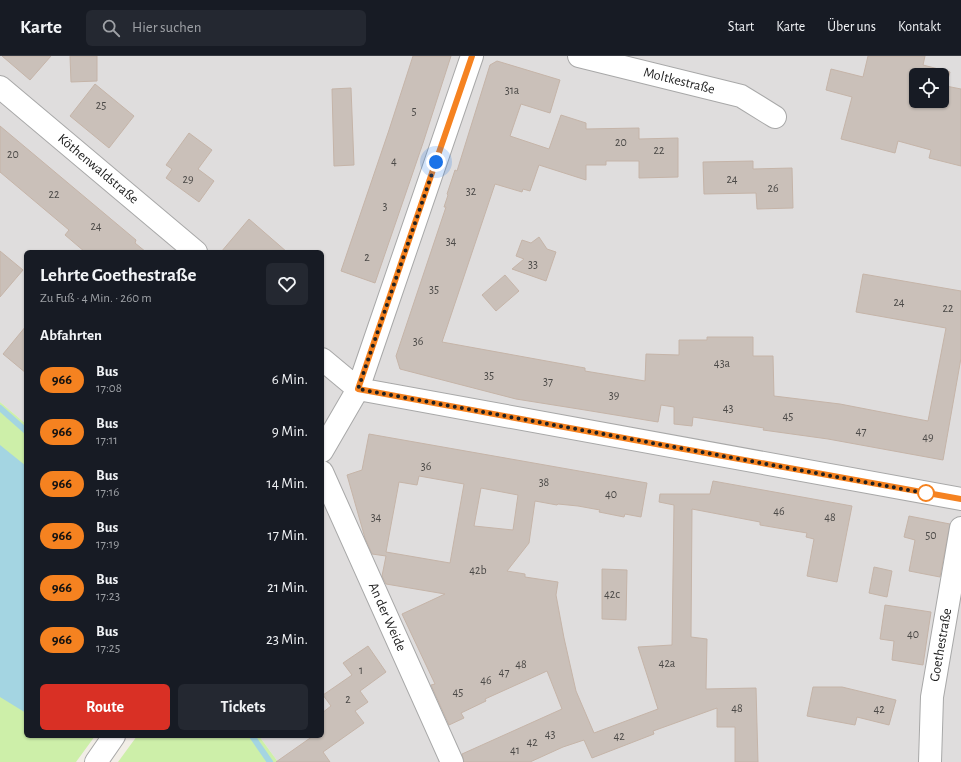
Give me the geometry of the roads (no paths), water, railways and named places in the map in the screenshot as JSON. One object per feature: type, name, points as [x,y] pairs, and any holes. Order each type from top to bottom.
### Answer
[{"type":"street","points":[[324,448],[358,389],[472,56]]},
{"type":"street","name":"Moltkestraße","points":[[579,56],[741,96],[775,117]]},
{"type":"street","name":"Köthenwaldstraße","points":[[0,87],[194,250]]},
{"type":"street","points":[[324,361],[358,389],[961,500]]},
{"type":"street","name":"An der Weide","points":[[324,476],[452,762]]},
{"type":"street","name":"Goethestraße","points":[[930,762],[932,697],[961,528]]},
{"type":"street","points":[[96,762],[113,738]]},
{"type":"water","points":[[0,445],[24,464],[24,712],[0,697]]},
{"type":"waterway","points":[[0,408],[24,429]]},
{"type":"waterway","points":[[253,738],[270,762]]}]
